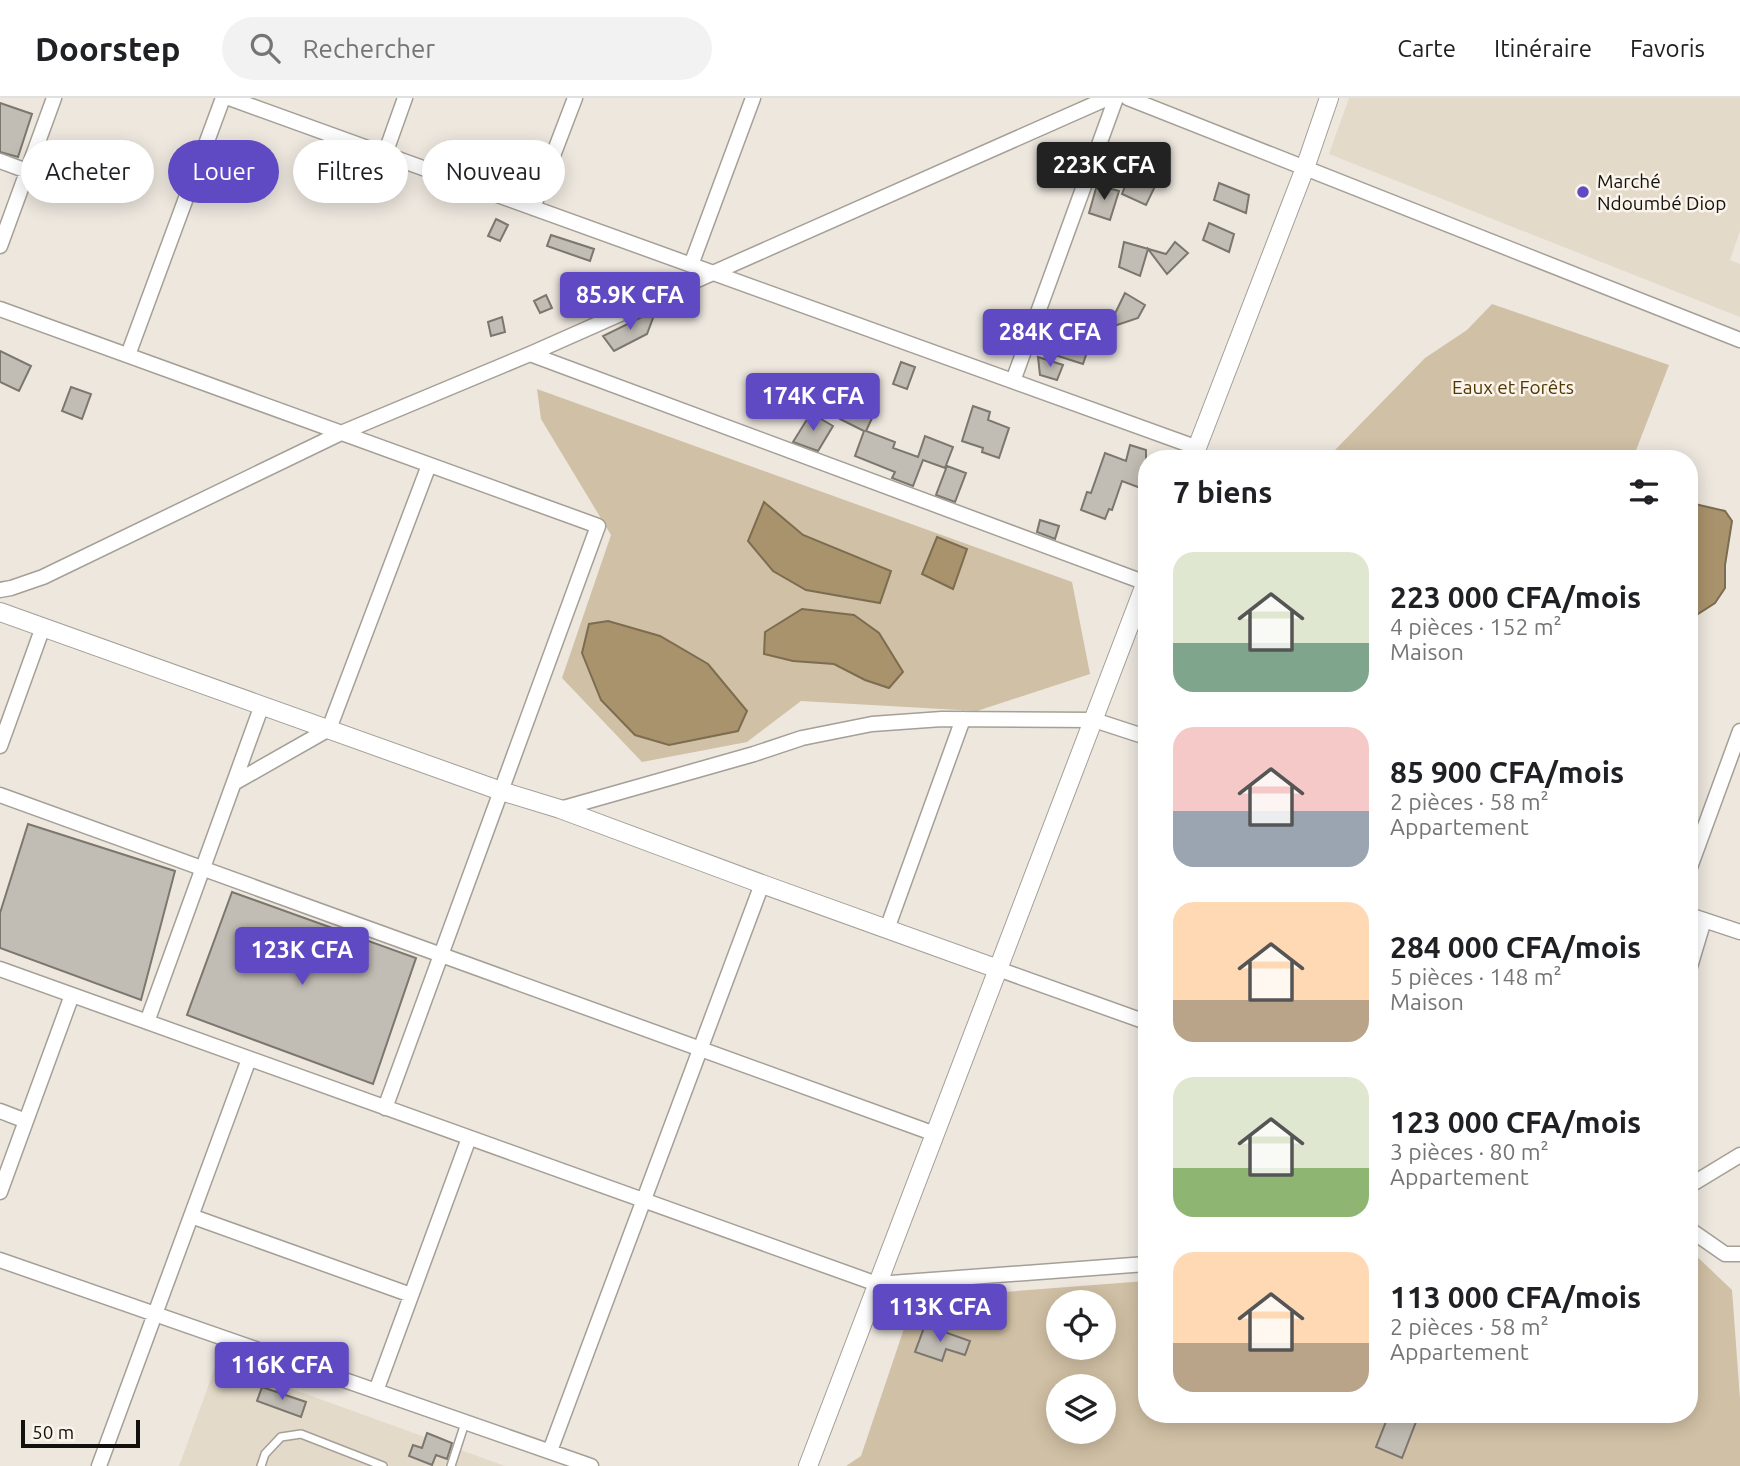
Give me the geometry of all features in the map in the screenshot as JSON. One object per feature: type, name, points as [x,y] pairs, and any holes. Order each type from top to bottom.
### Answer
[{"type":"street","points":[[38,140],[54,98]]},
{"type":"street","points":[[128,355],[223,98]]},
{"type":"street","points":[[229,98],[346,140]]},
{"type":"street","points":[[390,140],[405,98]]},
{"type":"street","points":[[533,208],[575,98]]},
{"type":"street","points":[[691,265],[752,98]]},
{"type":"street","points":[[0,590],[43,577],[341,433],[530,354],[1108,98]]},
{"type":"street","points":[[1013,381],[1116,98]]},
{"type":"street","points":[[1128,98],[1740,340]]},
{"type":"street","points":[[1197,450],[1329,98]]},
{"type":"street","points":[[0,161],[21,169]]},
{"type":"street","points":[[408,162],[1013,381],[1188,450]]},
{"type":"street","points":[[0,246],[21,188]]},
{"type":"street","points":[[0,309],[598,526],[385,1108]]},
{"type":"street","points":[[530,354],[1138,579]]},
{"type":"street","points":[[234,783],[329,729],[429,465]]},
{"type":"street","points":[[808,1466],[1138,603]]},
{"type":"street","points":[[0,612],[502,791],[560,809],[1138,1019]]},
{"type":"street","points":[[0,746],[43,627]]},
{"type":"street","points":[[147,1022],[262,705]]},
{"type":"street","points":[[560,809],[802,738],[872,724],[962,719],[1094,720],[1138,734]]},
{"type":"street","points":[[887,929],[962,719]]},
{"type":"street","points":[[1698,845],[1740,731]]},
{"type":"street","points":[[0,795],[935,1134]]},
{"type":"street","points":[[550,1451],[761,884]]},
{"type":"street","points":[[1698,918],[1740,932]]},
{"type":"street","points":[[1698,940],[1704,920]]},
{"type":"street","points":[[0,969],[877,1284],[1138,1265]]},
{"type":"street","points":[[0,1192],[72,995]]},
{"type":"street","points":[[99,1466],[249,1059]]},
{"type":"street","points":[[0,1111],[26,1121]]},
{"type":"street","points":[[376,1391],[469,1138]]},
{"type":"street","points":[[1698,1181],[1740,1155]]},
{"type":"street","points":[[191,1216],[411,1295]]},
{"type":"street","points":[[1698,1235],[1725,1254],[1740,1254]]},
{"type":"street","points":[[0,1260],[591,1466]]},
{"type":"lane","points":[[451,1466],[466,1422]]},
{"type":"lane","points":[[261,1466],[265,1454],[281,1437],[301,1434],[383,1466]]},
{"type":"shaded area","name":"Marché Ndoumbé Diop","points":[[1349,98],[1740,98],[1740,231],[1730,260],[1740,264],[1740,317],[1329,154]]},
{"type":"shaded area","points":[[764,502],[803,535],[891,571],[880,603],[806,590],[773,571],[748,541]]},
{"type":"shaded area","points":[[1698,505],[1725,511],[1732,521],[1725,565],[1725,588],[1715,603],[1698,614]]},
{"type":"shaded area","points":[[937,537],[967,549],[953,589],[922,574]]},
{"type":"shaded area","points":[[802,609],[854,615],[879,633],[903,672],[889,688],[865,680],[834,664],[793,661],[764,654],[765,632]]},
{"type":"shaded area","points":[[608,621],[660,636],[708,664],[747,711],[738,731],[669,745],[635,735],[601,700],[582,653],[589,624]]},
{"type":"shaded area","points":[[217,1362],[505,1466],[179,1466]]},
{"type":"green space","name":"Eaux et Forêts","points":[[1492,304],[1669,365],[1636,450],[1335,450],[1425,358],[1467,330]]},
{"type":"green space","points":[[537,389],[1072,582],[1090,674],[977,711],[801,701],[747,742],[642,762],[562,678],[611,535],[541,419]]},
{"type":"green space","points":[[1698,1258],[1732,1290],[1740,1399],[1740,1466],[846,1466],[861,1456],[914,1299],[1138,1282],[1138,1423],[1698,1423]]},
{"type":"building","points":[[0,103],[32,114],[24,140],[21,140],[18,157],[0,152]]},
{"type":"building","points":[[1139,151],[1168,162],[1146,205],[1122,194]]},
{"type":"building","points":[[1219,183],[1249,195],[1246,213],[1214,200]]},
{"type":"building","points":[[1097,185],[1119,191],[1110,220],[1089,213]]},
{"type":"building","points":[[496,219],[508,225],[500,241],[488,236]]},
{"type":"building","points":[[1209,223],[1234,234],[1229,252],[1203,240]]},
{"type":"building","points":[[551,235],[594,249],[590,261],[547,246]]},
{"type":"building","points":[[1124,242],[1166,254],[1175,242],[1188,253],[1167,274],[1148,249],[1140,276],[1119,267]]},
{"type":"building","points":[[1125,293],[1145,305],[1138,318],[1108,328]]},
{"type":"building","points":[[546,295],[552,308],[540,313],[534,301]]},
{"type":"building","points":[[656,310],[647,334],[614,351],[603,336]]},
{"type":"building","points":[[502,317],[505,332],[491,336],[488,322]]},
{"type":"building","points":[[1064,328],[1092,337],[1083,364],[1055,355]]},
{"type":"building","points":[[0,351],[31,366],[19,391],[0,382]]},
{"type":"building","points":[[1038,357],[1063,365],[1057,380],[1040,375]]},
{"type":"building","points":[[901,362],[915,367],[907,389],[893,384]]},
{"type":"building","points":[[71,387],[91,394],[82,419],[62,411]]},
{"type":"building","points":[[848,402],[874,414],[866,431],[895,442],[893,448],[918,457],[925,436],[953,447],[945,468],[923,460],[913,486],[892,478],[895,472],[855,456],[864,431],[840,419]]},
{"type":"building","points":[[973,406],[990,412],[988,420],[1009,428],[999,458],[982,452],[983,448],[962,441]]},
{"type":"building","points":[[811,413],[833,426],[818,451],[793,442]]},
{"type":"building","points":[[1130,445],[1146,450],[1138,450],[1138,487],[1122,481],[1112,510],[1109,509],[1105,519],[1081,510],[1087,492],[1091,493],[1105,453],[1126,461]]},
{"type":"building","points":[[947,466],[966,473],[955,502],[936,495]]},
{"type":"building","points":[[1040,520],[1059,526],[1055,539],[1037,532]]},
{"type":"building","points":[[28,824],[175,871],[141,1000],[0,948],[0,913]]},
{"type":"building","points":[[232,892],[416,958],[373,1084],[187,1015]]},
{"type":"building","points":[[925,1325],[970,1341],[965,1355],[946,1349],[942,1361],[915,1352]]},
{"type":"building","points":[[262,1387],[306,1402],[301,1417],[257,1401]]},
{"type":"building","points":[[1385,1423],[1416,1423],[1402,1458],[1376,1447]]},
{"type":"building","points":[[427,1433],[452,1443],[447,1459],[436,1455],[432,1465],[409,1456],[413,1445],[422,1448]]},
{"type":"place","name":"Marché Ndoumbé Diop","points":[[1583,192]]}]
